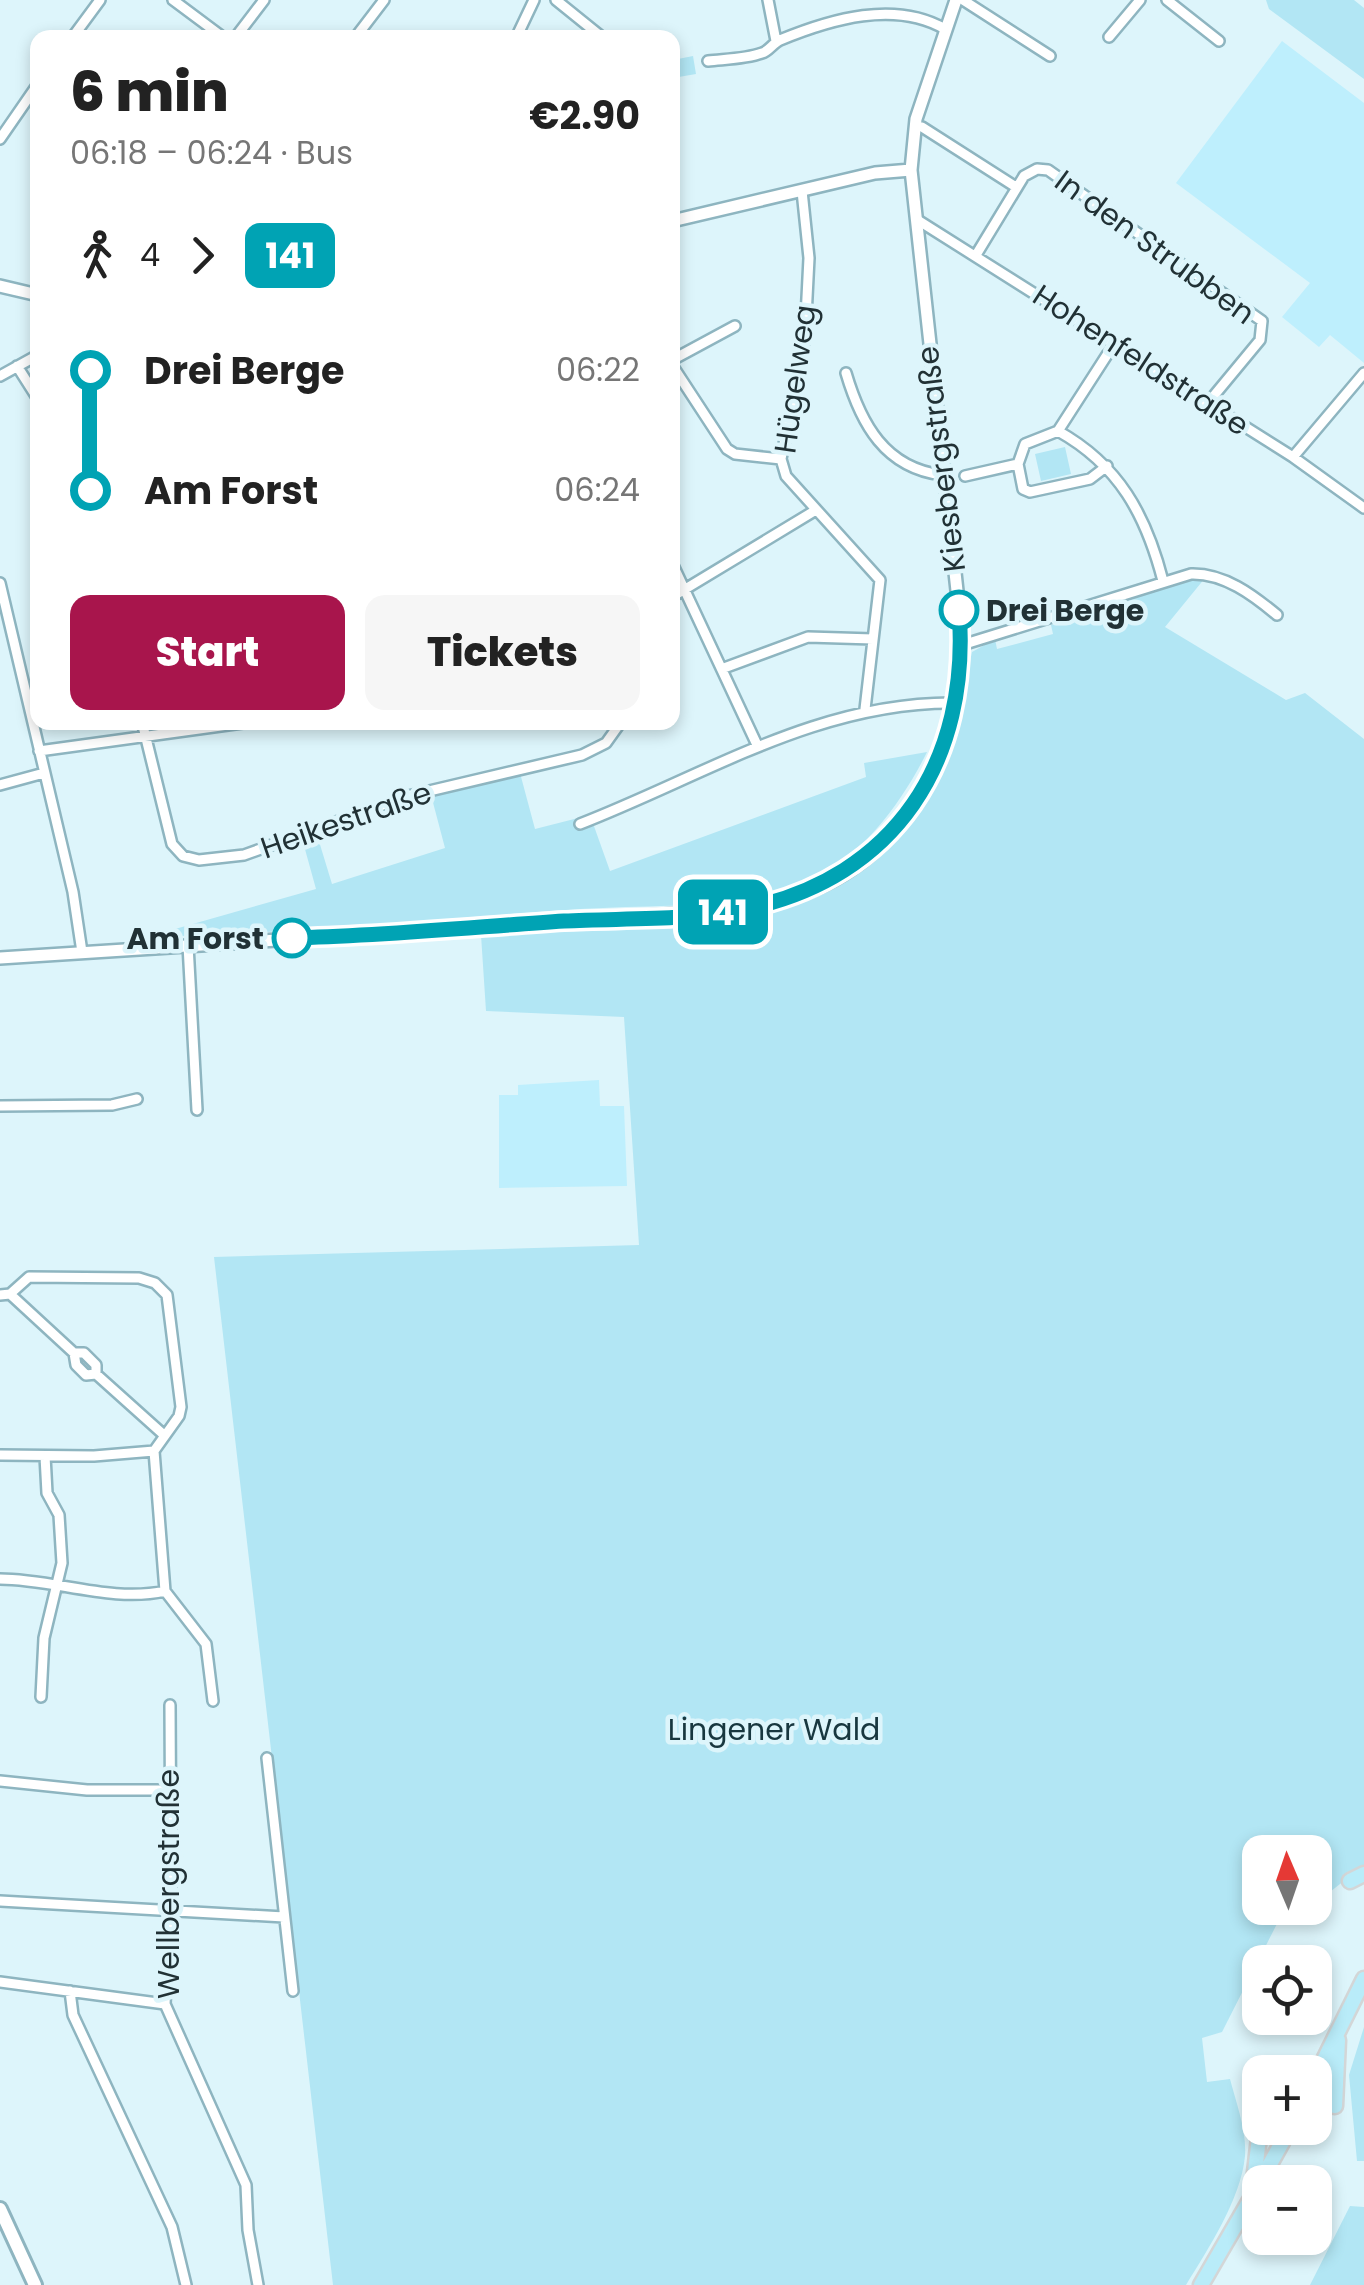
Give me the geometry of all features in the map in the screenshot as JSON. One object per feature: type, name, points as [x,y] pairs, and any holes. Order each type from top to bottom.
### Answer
[{"type":"main road","points":[[1326,2055],[1364,1979]]},
{"type":"main road","points":[[1335,2106],[1339,2030]]},
{"type":"main road","points":[[0,2209],[35,2285]]},
{"type":"main road","points":[[1201,2285],[1242,2214]]},
{"type":"street","points":[[78,30],[100,0]]},
{"type":"street","points":[[173,0],[213,30]]},
{"type":"street","points":[[241,30],[264,0]]},
{"type":"street","points":[[361,30],[384,0]]},
{"type":"street","points":[[520,30],[534,0]]},
{"type":"street","points":[[556,0],[593,30]]},
{"type":"street","points":[[768,0],[776,42]]},
{"type":"street","points":[[960,0],[1050,56]]},
{"type":"street","name":"Kiesbergstraße","points":[[0,958],[742,910],[818,888],[880,844],[927,784],[944,748],[956,702],[962,644],[911,170],[916,119],[946,29],[960,0]]},
{"type":"street","points":[[1109,37],[1140,0]]},
{"type":"street","points":[[1167,0],[1219,42]]},
{"type":"street","points":[[708,62],[766,52],[776,42],[834,22],[884,13],[916,16],[946,29]]},
{"type":"street","points":[[0,139],[30,96]]},
{"type":"street","name":"In den Strubben","points":[[922,127],[1016,186]]},
{"type":"street","points":[[680,219],[875,173],[911,170]]},
{"type":"street","name":"In den Strubben","points":[[976,255],[1016,186],[1030,171],[1048,170],[1262,321],[1260,340],[1207,404]]},
{"type":"street","name":"Hügelweg","points":[[802,190],[808,258],[805,337],[781,459],[786,476],[880,580],[866,710]]},
{"type":"street","name":"Hohenfeldstraße","points":[[914,218],[1293,456],[1364,508]]},
{"type":"street","points":[[0,286],[30,294]]},
{"type":"street","points":[[680,357],[735,326]]},
{"type":"street","points":[[1106,466],[1090,478],[1030,492],[1023,488],[1018,464],[1024,444],[1058,432],[1114,344]]},
{"type":"street","points":[[0,376],[30,360]]},
{"type":"street","points":[[18,366],[30,386]]},
{"type":"street","points":[[846,373],[861,416],[883,448],[912,469],[942,475]]},
{"type":"street","points":[[1293,456],[1364,373]]},
{"type":"street","points":[[680,375],[727,449],[735,454],[781,459]]},
{"type":"street","points":[[1058,432],[1106,466],[1141,511],[1163,580]]},
{"type":"street","points":[[965,476],[1018,464]]},
{"type":"street","points":[[680,592],[816,510]]},
{"type":"street","points":[[962,644],[1032,626],[1190,574],[1213,576],[1253,595],[1277,615]]},
{"type":"street","points":[[680,576],[758,748]]},
{"type":"street","points":[[0,584],[30,712]]},
{"type":"street","points":[[724,668],[808,637],[873,639]]},
{"type":"street","points":[[580,824],[814,723],[866,710],[956,702]]},
{"type":"street","points":[[34,730],[73,892],[82,952]]},
{"type":"street","name":"Heikestraße","points":[[143,730],[172,844],[183,856],[199,860],[282,844],[408,796],[582,755],[606,743],[615,730]]},
{"type":"street","points":[[39,751],[189,730]]},
{"type":"street","points":[[0,785],[44,774]]},
{"type":"street","points":[[188,944],[198,1110]]},
{"type":"street","points":[[0,1106],[112,1105],[137,1099]]},
{"type":"street","points":[[164,1435],[96,1374],[86,1374],[76,1365],[74,1353],[5,1294],[29,1277],[139,1278],[162,1288],[167,1295],[181,1406],[164,1435],[154,1450],[165,1592],[206,1644],[213,1701]]},
{"type":"street","points":[[0,1455],[154,1450]]},
{"type":"street","points":[[41,1697],[39,1672],[62,1563],[60,1515],[46,1493],[45,1456]]},
{"type":"street","points":[[0,1578],[57,1582],[123,1594],[165,1592]]},
{"type":"street","name":"Wellbergstraße","points":[[170,1704],[165,2004],[246,2185],[258,2285]]},
{"type":"street","points":[[267,1758],[293,1991]]},
{"type":"street","points":[[0,1781],[87,1790],[168,1790]]},
{"type":"street","points":[[0,1901],[284,1917]]},
{"type":"street","points":[[0,1982],[165,2004]]},
{"type":"street","points":[[70,1991],[73,2016],[172,2227],[186,2285]]},
{"type":"shaded area","points":[[1282,41],[1364,103],[1364,363],[1330,335],[1319,347],[1282,317],[1310,283],[1176,183]]},
{"type":"shaded area","points":[[599,1080],[600,1106],[624,1106],[627,1186],[499,1188],[499,1095],[518,1095],[518,1085]]},
{"type":"green space","points":[[1266,0],[1354,0],[1364,8],[1364,79],[1269,9]]},
{"type":"green space","points":[[693,56],[696,74],[680,77],[680,59]]},
{"type":"green space","points":[[1065,447],[1071,474],[1041,481],[1035,454]]},
{"type":"green space","name":"Lingener Wald","points":[[1189,576],[1205,578],[1165,627],[1286,700],[1305,693],[1364,739],[1364,1865],[1332,1890],[1332,1835],[1242,1835],[1242,1925],[1276,1925],[1266,1945],[1242,1945],[1242,1993],[1222,2032],[1202,2038],[1207,2082],[1230,2079],[1240,2117],[1245,2156],[1237,2189],[1186,2285],[333,2285],[214,1257],[639,1245],[624,1017],[486,1011],[481,935],[744,917],[820,892],[855,870],[930,783],[956,727],[972,652],[995,639],[997,649],[1053,634],[1051,625]]},
{"type":"green space","points":[[927,752],[894,807],[848,857],[812,879],[756,896],[698,904],[147,937],[316,889],[303,842],[318,838],[332,884],[445,848],[431,795],[520,773],[535,829],[590,815],[610,871],[866,777],[864,763]]},
{"type":"green space","points":[[1364,2027],[1364,2161],[1357,2161],[1349,2075]]},
{"type":"green space","points":[[1350,2206],[1364,2207],[1364,2285],[1310,2285],[1325,2255],[1332,2255],[1332,2242]]},
{"type":"bus line","name":"141","points":[[292,938],[742,910],[818,888],[880,844],[927,784],[952,725],[961,676],[959,610]]},
{"type":"place","name":"Drei Berge","points":[[959,610]]},
{"type":"place","name":"Am Forst","points":[[292,938]]}]
